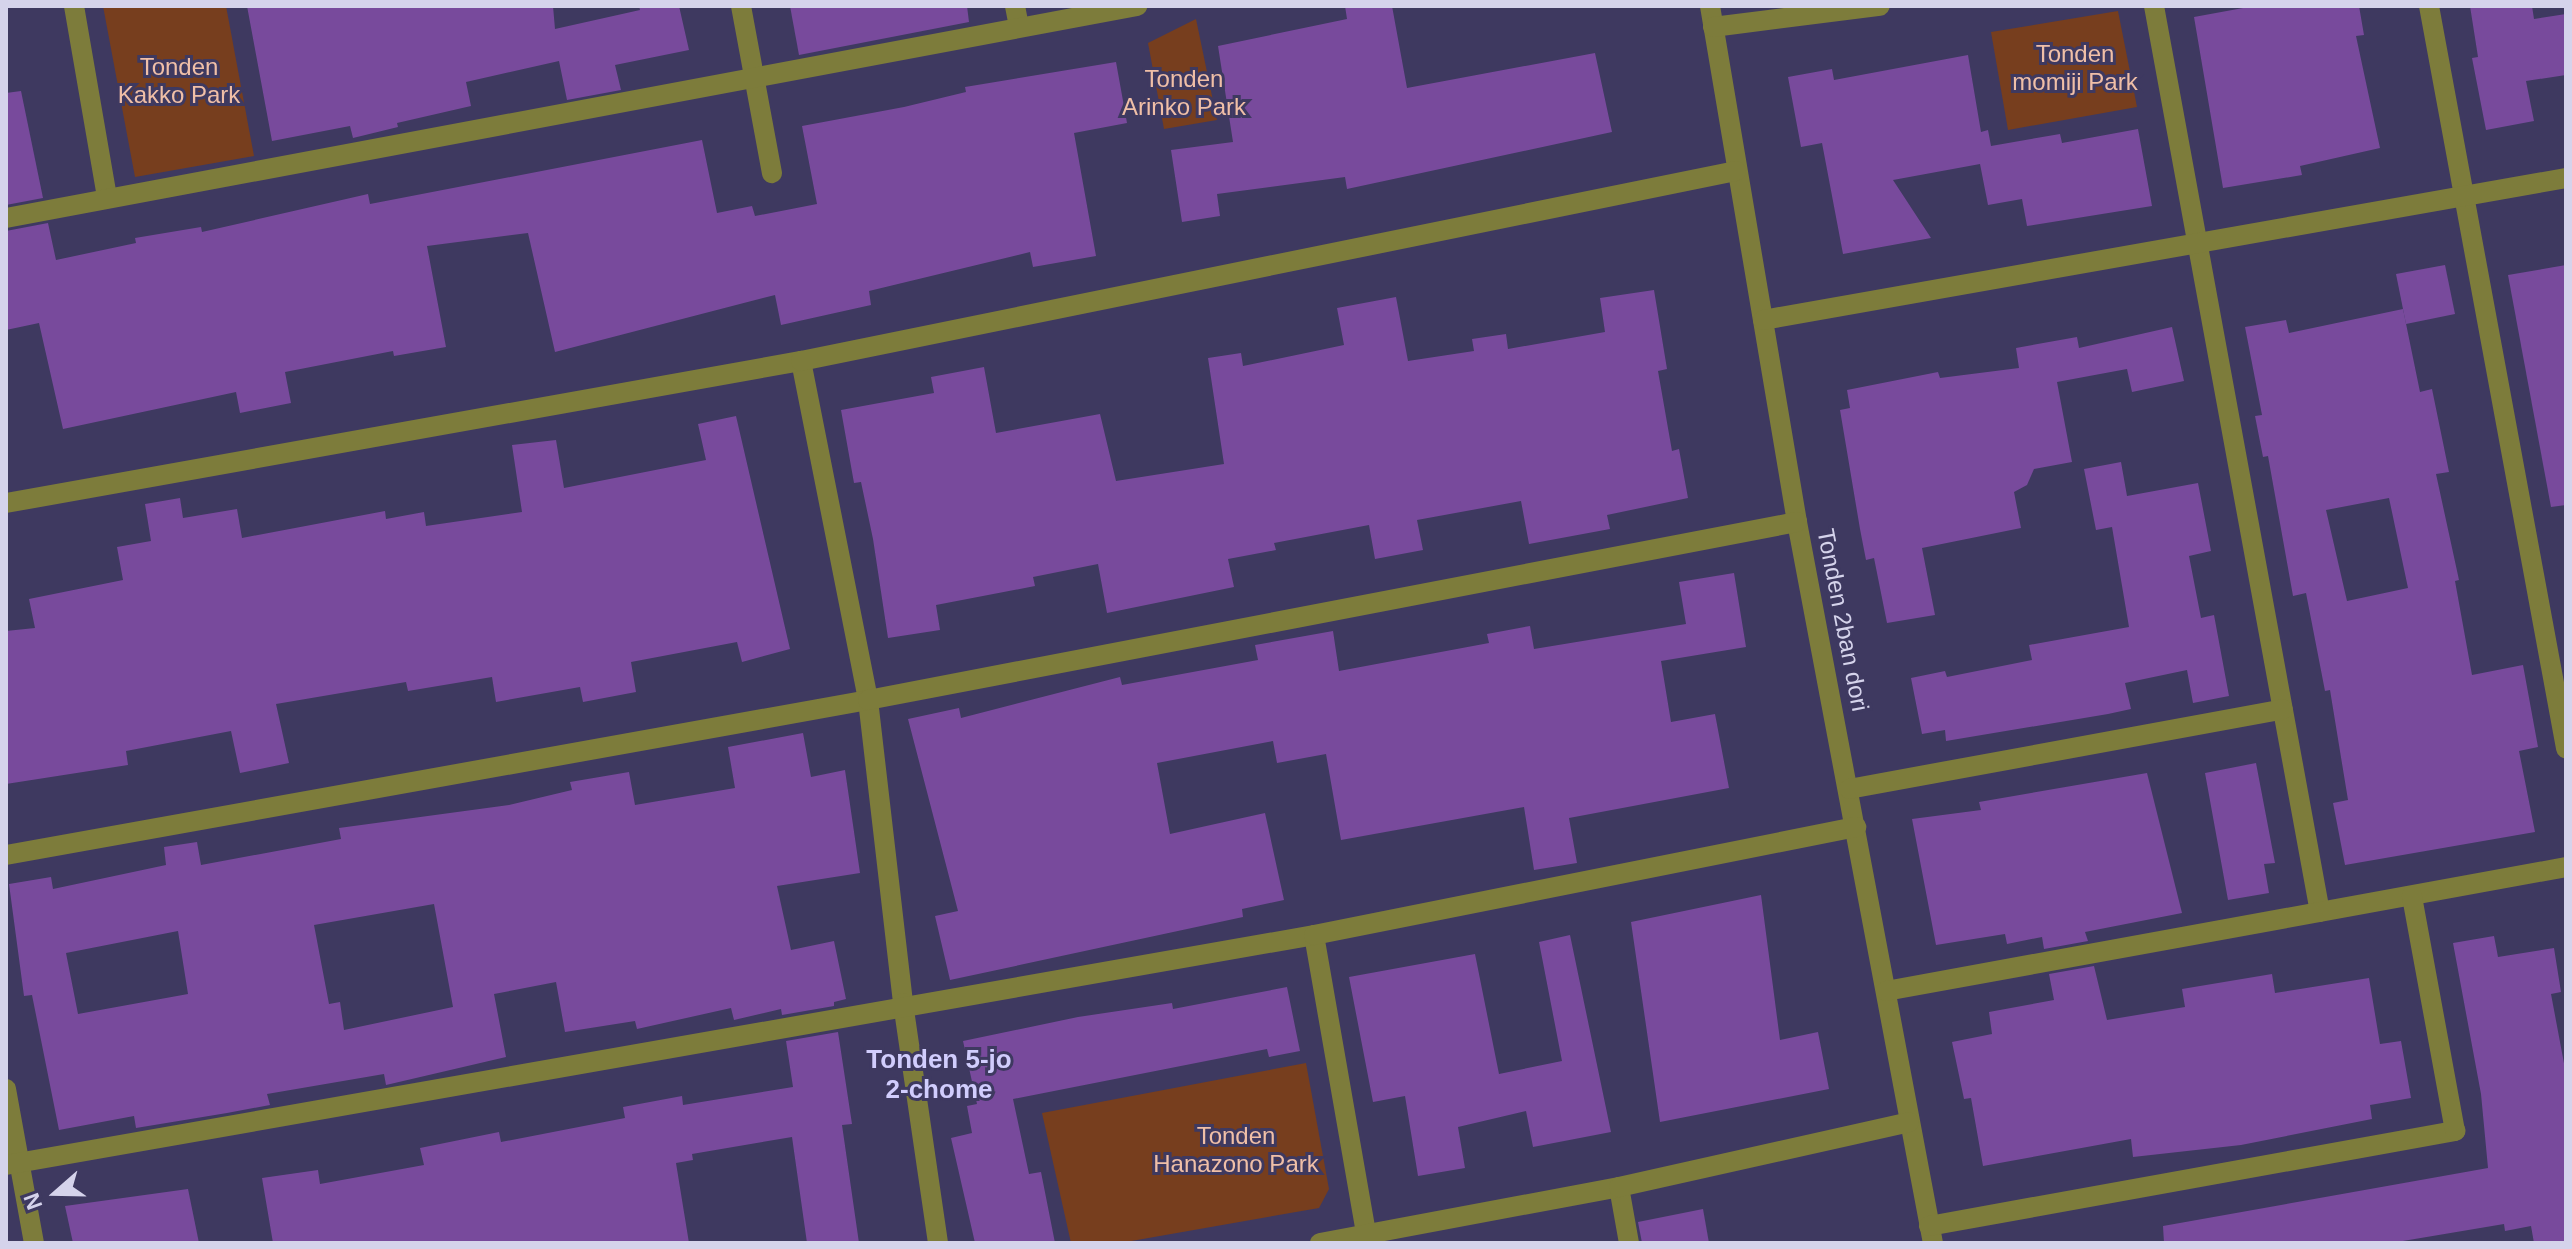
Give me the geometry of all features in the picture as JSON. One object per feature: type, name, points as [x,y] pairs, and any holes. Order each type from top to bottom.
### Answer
[{"type":"street","points":[[74,6],[107,198]]},
{"type":"street","points":[[741,6],[772,173]]},
{"type":"street","points":[[1015,6],[1019,27]]},
{"type":"street","points":[[6,218],[1137,6]]},
{"type":"street","name":"Tonden 2ban dori","points":[[1710,6],[1797,522],[1931,1234]]},
{"type":"street","points":[[1713,27],[1880,6]]},
{"type":"street","points":[[2154,6],[2320,912]]},
{"type":"street","points":[[2429,6],[2566,748]]},
{"type":"street","points":[[6,503],[801,361],[1736,171]]},
{"type":"street","points":[[1763,320],[2566,178]]},
{"type":"street","points":[[801,361],[868,700],[903,1003],[938,1243]]},
{"type":"street","points":[[6,855],[868,700],[1797,522]]},
{"type":"street","points":[[1849,789],[2283,709]]},
{"type":"street","points":[[13,1165],[903,1003],[1314,935],[1856,827]]},
{"type":"street","points":[[1886,991],[2566,867]]},
{"type":"street","points":[[1931,1234],[2455,1131],[2412,896]]},
{"type":"street","points":[[1314,935],[1367,1240]]},
{"type":"street","points":[[6,1089],[13,1165],[34,1243]]},
{"type":"street","points":[[1320,1243],[1367,1240],[1909,1122]]},
{"type":"street","points":[[1619,1187],[1629,1243]]},
{"type":"green space","name":"Tonden Kakko Park","points":[[103,6],[226,6],[254,156],[135,177]]},
{"type":"green space","name":"Tonden momiji Park","points":[[2118,11],[2137,107],[2008,130],[1991,32]]},
{"type":"green space","name":"Tonden Arinko Park","points":[[1196,19],[1217,120],[1164,129],[1148,43]]},
{"type":"green space","name":"Tonden Hanazono Park","points":[[1306,1063],[1329,1189],[1319,1208],[1120,1243],[1071,1243],[1042,1113]]},
{"type":"building","points":[[247,6],[553,6],[555,29],[640,10],[639,6],[679,6],[689,50],[615,65],[621,90],[567,100],[559,61],[466,82],[471,106],[397,123],[398,127],[353,138],[350,126],[272,141]]},
{"type":"building","points":[[790,6],[967,6],[969,22],[799,55]]},
{"type":"building","points":[[1345,6],[1392,6],[1407,88],[1595,53],[1612,132],[1347,189],[1345,177],[1217,194],[1220,216],[1182,222],[1171,150],[1233,142],[1218,46],[1347,19]]},
{"type":"building","points":[[2254,6],[2359,6],[2364,35],[2356,36],[2380,148],[2300,166],[2302,175],[2223,188],[2194,17]]},
{"type":"building","points":[[2470,6],[2532,6],[2534,19],[2566,14],[2566,75],[2526,81],[2534,121],[2486,130],[2472,58],[2478,57]]},
{"type":"building","points":[[1968,55],[1981,132],[1988,130],[1991,146],[2060,134],[2062,143],[2138,129],[2152,206],[2027,226],[2022,199],[1988,205],[1980,164],[1893,180],[1931,238],[1843,254],[1822,143],[1801,147],[1788,77],[1832,69],[1834,80]]},
{"type":"building","points":[[1116,62],[1127,123],[1074,133],[1096,256],[1033,267],[1030,252],[869,291],[871,305],[781,325],[775,295],[555,352],[528,233],[427,246],[446,347],[394,356],[393,351],[285,372],[291,403],[240,413],[236,392],[63,429],[39,323],[6,330],[6,231],[48,223],[56,260],[136,243],[135,238],[201,227],[202,232],[368,194],[370,204],[702,140],[717,213],[752,206],[755,216],[817,204],[802,126],[904,107],[966,92],[965,87]]},
{"type":"building","points":[[21,91],[43,198],[6,205],[6,93]]},
{"type":"building","points":[[2445,265],[2455,314],[2406,324],[2396,274]]},
{"type":"building","points":[[2566,265],[2566,505],[2551,507],[2508,275]]},
{"type":"building","points":[[1654,290],[1667,369],[1658,371],[1672,451],[1679,449],[1688,498],[1607,515],[1610,529],[1529,544],[1521,501],[1417,520],[1423,550],[1375,559],[1369,525],[1274,543],[1276,550],[1228,559],[1234,587],[1107,613],[1098,564],[1033,577],[1035,586],[936,605],[940,630],[888,638],[873,539],[861,482],[854,483],[841,410],[934,393],[931,377],[984,367],[996,433],[1100,414],[1116,481],[1224,464],[1208,358],[1241,353],[1243,366],[1344,345],[1337,308],[1396,297],[1408,361],[1474,351],[1472,339],[1506,334],[1508,349],[1605,332],[1600,298]]},
{"type":"building","points":[[2403,309],[2420,392],[2432,389],[2449,472],[2436,474],[2459,580],[2455,581],[2472,675],[2523,665],[2538,747],[2519,751],[2535,832],[2345,865],[2333,803],[2348,800],[2330,690],[2325,691],[2306,593],[2293,596],[2268,456],[2263,457],[2255,416],[2262,415],[2245,327],[2286,320],[2289,333]],"holes":[[[2389,498],[2408,588],[2347,601],[2326,510]]]},
{"type":"building","points":[[2172,327],[2184,381],[2132,392],[2127,369],[2057,382],[2072,462],[2034,469],[2027,485],[2014,492],[2021,528],[1922,548],[1935,615],[1887,623],[1874,558],[1866,560],[1860,529],[1840,410],[1850,408],[1847,390],[1938,372],[1940,378],[2019,368],[2016,348],[2077,337],[2079,348]]},
{"type":"building","points":[[736,416],[790,649],[742,662],[737,642],[631,662],[636,692],[583,702],[580,687],[496,702],[492,677],[408,691],[406,682],[276,704],[289,763],[240,773],[231,731],[126,751],[128,765],[6,784],[6,631],[35,628],[29,599],[123,580],[117,547],[151,541],[145,504],[180,498],[183,518],[237,509],[242,538],[385,511],[386,519],[424,512],[426,526],[522,512],[512,445],[556,440],[564,488],[706,460],[698,424]]},
{"type":"building","points":[[2121,462],[2127,496],[2198,483],[2211,551],[2189,556],[2201,618],[2214,615],[2229,696],[2193,703],[2187,670],[2125,683],[2131,709],[1946,741],[1945,730],[1922,734],[1911,678],[1945,671],[1947,677],[2032,660],[2029,645],[2129,627],[2112,527],[2096,530],[2084,469]]},
{"type":"building","points":[[1734,573],[1746,647],[1661,661],[1671,722],[1715,714],[1729,788],[1569,818],[1577,863],[1534,870],[1524,807],[1341,840],[1326,754],[1277,763],[1273,741],[1157,763],[1170,834],[1265,813],[1284,900],[1242,909],[1243,917],[950,980],[935,916],[958,911],[908,719],[959,708],[961,718],[1120,677],[1122,685],[1258,660],[1255,645],[1333,631],[1339,671],[1489,643],[1487,634],[1530,626],[1534,649],[1686,624],[1679,582]]},
{"type":"building","points":[[803,733],[811,777],[845,770],[860,873],[777,886],[791,950],[834,941],[846,999],[834,1002],[834,1006],[782,1015],[781,1009],[734,1020],[731,1008],[637,1029],[635,1021],[565,1032],[556,982],[494,994],[506,1057],[386,1085],[384,1074],[267,1094],[270,1105],[136,1128],[134,1116],[59,1130],[32,995],[24,996],[9,884],[51,877],[53,889],[166,865],[164,847],[197,842],[201,865],[341,839],[339,828],[509,805],[572,790],[570,782],[629,772],[635,805],[735,788],[728,747]],"holes":[[[434,904],[453,1007],[344,1030],[340,1002],[329,1004],[314,925]],[[178,931],[188,994],[78,1014],[66,953]]]},
{"type":"building","points":[[2256,763],[2275,863],[2264,864],[2269,893],[2228,900],[2205,773]]},
{"type":"building","points":[[2147,773],[2182,913],[2085,932],[2088,941],[2044,949],[2042,937],[2007,944],[2005,934],[1936,945],[1912,819],[1981,810],[1979,802]]},
{"type":"building","points":[[1761,895],[1780,1040],[1818,1032],[1829,1089],[1660,1122],[1631,922]]},
{"type":"building","points":[[1570,935],[1611,1132],[1533,1147],[1526,1111],[1458,1127],[1465,1168],[1418,1176],[1405,1096],[1373,1102],[1349,977],[1475,954],[1499,1074],[1562,1061],[1539,942]]},
{"type":"building","points":[[2494,936],[2498,957],[2554,948],[2561,992],[2551,994],[2566,1074],[2566,1243],[2534,1243],[2531,1226],[2505,1231],[2504,1224],[2391,1243],[2164,1243],[2163,1226],[2488,1168],[2481,1094],[2453,943]]},
{"type":"building","points":[[2094,966],[2107,1020],[2185,1007],[2182,989],[2272,974],[2275,993],[2369,978],[2380,1044],[2401,1041],[2411,1098],[2370,1105],[2372,1119],[2241,1145],[2133,1157],[2131,1139],[1983,1166],[1971,1098],[1964,1099],[1952,1042],[1992,1034],[1989,1012],[2054,1000],[2049,974]]},
{"type":"building","points":[[1287,987],[1300,1051],[1269,1057],[1267,1049],[1013,1099],[1029,1174],[1041,1172],[1055,1243],[975,1243],[951,1138],[972,1133],[967,1106],[977,1104],[963,1041],[1078,1017],[1172,1003],[1173,1009]]},
{"type":"building","points":[[838,1032],[852,1124],[842,1125],[859,1243],[807,1243],[792,1137],[692,1154],[693,1160],[676,1163],[689,1243],[273,1243],[262,1178],[318,1170],[320,1184],[424,1165],[420,1148],[499,1132],[501,1142],[625,1118],[623,1107],[682,1096],[683,1105],[793,1087],[786,1041]]},
{"type":"building","points":[[188,1189],[199,1243],[73,1243],[65,1206]]},
{"type":"building","points":[[1703,1209],[1709,1243],[1642,1243],[1638,1222]]},
{"type":"district","name":"Tonden 5-jo 2-chome","points":[[939,1075]]}]
